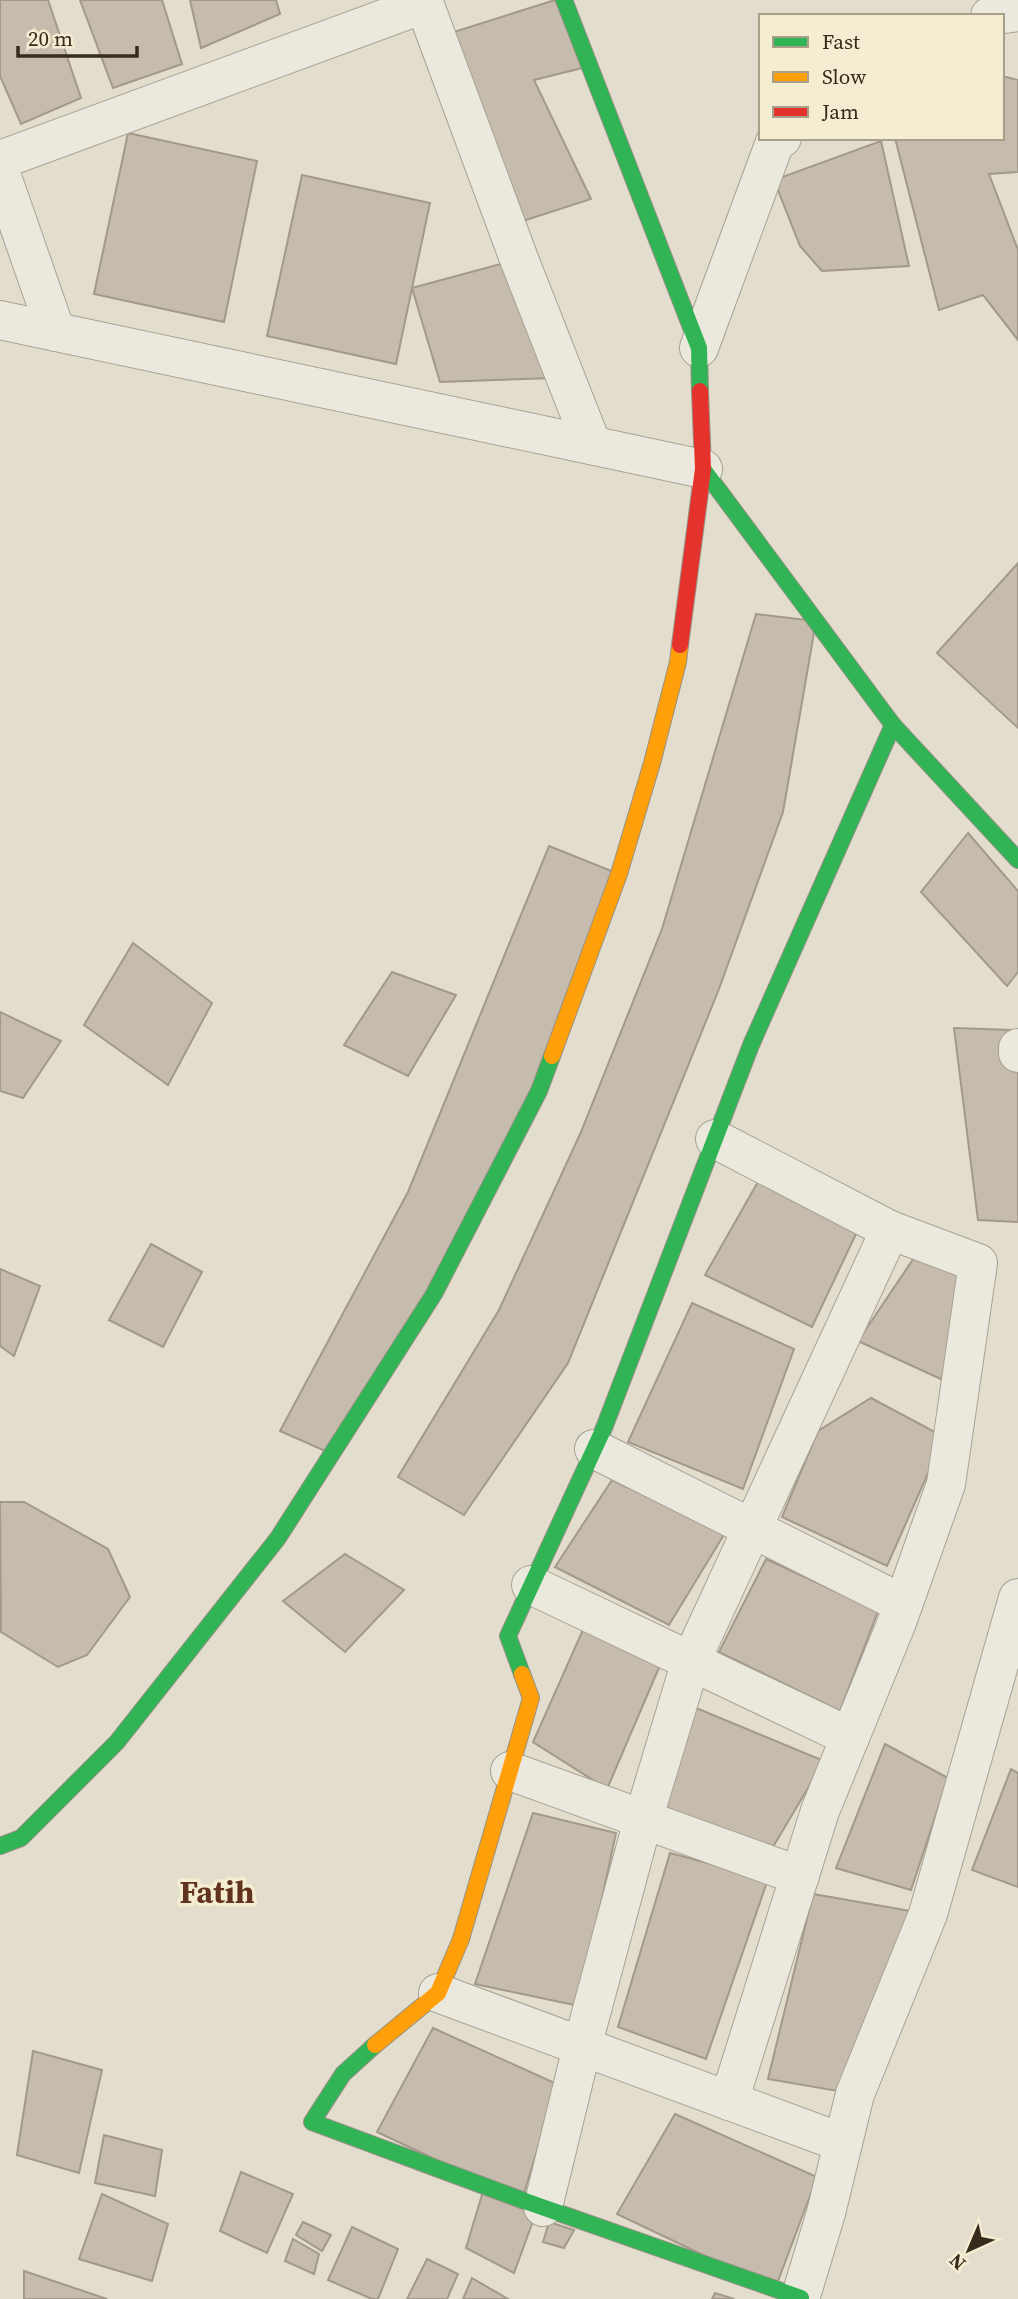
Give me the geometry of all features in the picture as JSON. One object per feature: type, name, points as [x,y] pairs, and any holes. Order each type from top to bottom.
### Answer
[{"type":"street","points":[[0,1846],[21,1838],[117,1742],[278,1538],[434,1294],[540,1091],[619,874],[678,662],[703,469],[699,348],[564,0]]},
{"type":"street","points":[[0,160],[424,2],[519,259],[592,445]]},
{"type":"street","points":[[699,348],[775,142],[778,140]]},
{"type":"street","points":[[0,171],[56,332]]},
{"type":"street","points":[[0,320],[703,469],[893,725],[1018,860]]},
{"type":"street","points":[[893,725],[751,1045],[594,1449],[508,1636],[531,1698],[461,1939],[438,1993],[386,2034],[344,2074],[312,2122],[800,2298],[855,2095],[928,1914],[1018,1598]]},
{"type":"street","points":[[715,1139],[890,1230],[978,1263],[946,1484],[903,1604],[820,1811],[729,2101]]},
{"type":"street","points":[[543,2207],[582,2047],[643,1820],[691,1661],[890,1230]]},
{"type":"street","points":[[594,1449],[903,1604]]},
{"type":"street","points":[[531,1585],[850,1737]]},
{"type":"street","points":[[510,1771],[800,1876]]},
{"type":"street","points":[[438,1993],[843,2143]]},
{"type":"building","points":[[0,0],[48,0],[81,98],[21,124],[0,76]]},
{"type":"building","points":[[80,0],[162,0],[182,64],[113,88]]},
{"type":"building","points":[[190,0],[276,0],[280,14],[201,48]]},
{"type":"building","points":[[555,0],[590,66],[534,80],[591,199],[523,221],[451,33]]},
{"type":"building","points":[[1004,76],[1018,80],[1018,172],[989,174],[1018,250],[1018,340],[983,295],[939,310],[896,140],[1004,140]]},
{"type":"building","points":[[128,133],[257,161],[224,322],[94,294]]},
{"type":"building","points":[[881,141],[909,266],[822,271],[800,246],[774,180]]},
{"type":"building","points":[[302,175],[430,203],[396,364],[267,336]]},
{"type":"building","points":[[519,259],[554,378],[440,382],[412,288]]},
{"type":"building","points":[[1018,563],[1018,728],[937,653]]},
{"type":"building","points":[[756,614],[816,621],[783,812],[719,989],[568,1363],[464,1515],[398,1477],[499,1310],[581,1132],[662,929]]},
{"type":"building","points":[[968,833],[1018,891],[1018,972],[1007,986],[921,892]]},
{"type":"building","points":[[549,846],[619,874],[504,1159],[332,1454],[280,1431],[408,1192]]},
{"type":"building","points":[[133,943],[212,1003],[168,1085],[84,1025]]},
{"type":"building","points":[[392,972],[456,995],[408,1076],[344,1045]]},
{"type":"building","points":[[0,1012],[61,1041],[23,1098],[0,1091]]},
{"type":"building","points":[[954,1028],[1012,1030],[1018,1066],[1018,1222],[978,1220]]},
{"type":"building","points":[[767,1166],[864,1217],[812,1327],[705,1275]]},
{"type":"building","points":[[924,1243],[978,1263],[941,1379],[858,1341]]},
{"type":"building","points":[[151,1244],[202,1272],[163,1347],[109,1320]]},
{"type":"building","points":[[0,1269],[40,1286],[14,1356],[0,1346]]},
{"type":"building","points":[[692,1303],[794,1349],[743,1489],[628,1442]]},
{"type":"building","points":[[871,1398],[935,1432],[936,1455],[887,1566],[782,1517],[818,1431]]},
{"type":"building","points":[[612,1480],[725,1533],[669,1625],[555,1567]]},
{"type":"building","points":[[0,1502],[24,1502],[108,1549],[130,1597],[87,1655],[58,1667],[1,1632]]},
{"type":"building","points":[[345,1554],[404,1590],[345,1652],[283,1601]]},
{"type":"building","points":[[766,1559],[878,1611],[840,1711],[719,1652]]},
{"type":"building","points":[[590,1614],[661,1663],[607,1789],[533,1742]]},
{"type":"building","points":[[696,1708],[824,1761],[770,1852],[649,1800]]},
{"type":"building","points":[[885,1744],[948,1778],[911,1890],[836,1868]]},
{"type":"building","points":[[1011,1769],[1018,1773],[1018,1887],[972,1870]]},
{"type":"building","points":[[533,1813],[616,1833],[579,2006],[475,1984]]},
{"type":"building","points":[[670,1853],[768,1879],[706,2059],[618,2027]]},
{"type":"building","points":[[813,1894],[928,1914],[855,2094],[768,2079]]},
{"type":"building","points":[[433,2028],[557,2084],[522,2200],[377,2132]]},
{"type":"building","points":[[33,2051],[102,2070],[79,2173],[17,2155]]},
{"type":"building","points":[[675,2114],[817,2177],[775,2289],[617,2214]]},
{"type":"building","points":[[104,2135],[162,2150],[155,2196],[95,2183]]},
{"type":"building","points":[[241,2172],[293,2194],[267,2253],[220,2231]]},
{"type":"building","points":[[484,2188],[537,2210],[514,2273],[466,2248]]},
{"type":"building","points":[[102,2194],[168,2224],[152,2281],[79,2259]]},
{"type":"building","points":[[303,2222],[331,2235],[322,2251],[296,2235]]},
{"type":"building","points":[[549,2222],[574,2230],[564,2248],[543,2242]]},
{"type":"building","points":[[352,2227],[398,2249],[378,2299],[372,2299],[328,2280]]},
{"type":"building","points":[[293,2239],[319,2254],[314,2274],[285,2261]]},
{"type":"building","points":[[427,2259],[458,2274],[447,2299],[407,2299]]},
{"type":"building","points":[[24,2271],[107,2299],[24,2299]]},
{"type":"building","points":[[472,2278],[508,2299],[463,2299]]},
{"type":"building","points":[[715,2293],[734,2299],[712,2299]]},
{"type":"traffic: fast","points":[[564,0],[699,348],[700,391]]},
{"type":"traffic: fast","points":[[703,469],[893,725],[1018,860]]},
{"type":"traffic: fast","points":[[522,1674],[508,1636],[604,1428],[751,1045],[893,725]]},
{"type":"traffic: fast","points":[[0,1846],[21,1838],[117,1742],[278,1538],[434,1294],[539,1091],[552,1056]]},
{"type":"traffic: fast","points":[[375,2045],[343,2074],[312,2122],[522,2200],[801,2298]]},
{"type":"traffic: slow","points":[[552,1056],[619,874],[652,763],[680,645]]},
{"type":"traffic: slow","points":[[375,2045],[438,1993],[461,1939],[531,1698],[522,1674]]},
{"type":"traffic: jam","points":[[680,645],[703,469],[700,391]]},
{"type":"district","name":"Fatih","points":[[217,1892]]}]
